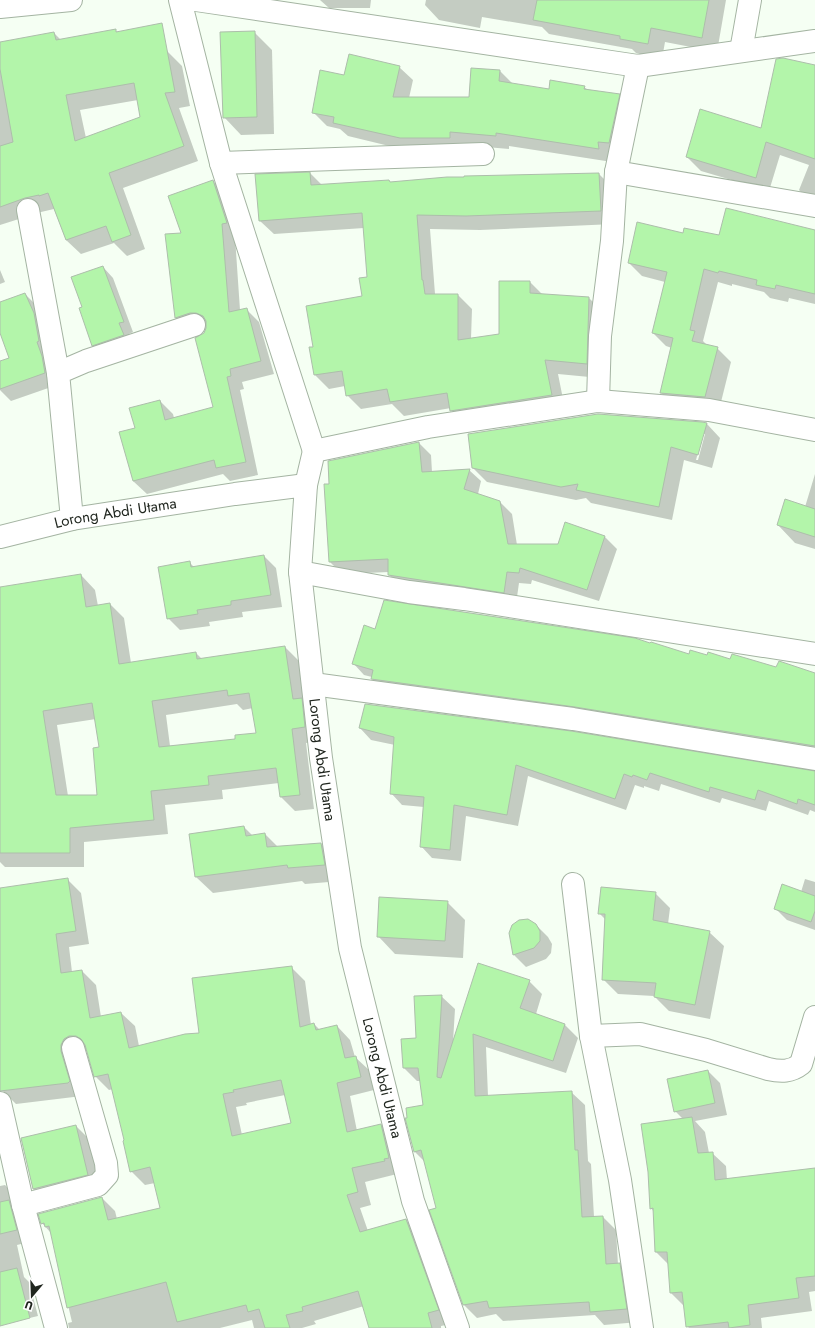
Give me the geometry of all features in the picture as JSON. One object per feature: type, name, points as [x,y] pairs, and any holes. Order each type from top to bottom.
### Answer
[{"type":"street","points":[[0,7],[71,0]]},
{"type":"street","points":[[180,0],[221,164],[314,451],[306,485]]},
{"type":"street","points":[[196,0],[638,66],[815,41]]},
{"type":"street","points":[[741,51],[750,0]]},
{"type":"street","points":[[598,401],[600,336],[612,241],[616,172],[638,66]]},
{"type":"street","points":[[221,164],[483,154]]},
{"type":"street","points":[[616,172],[815,206]]},
{"type":"street","points":[[28,210],[58,373],[72,519]]},
{"type":"street","points":[[58,373],[86,361],[194,325]]},
{"type":"street","points":[[314,451],[428,427],[598,401],[709,410],[815,430]]},
{"type":"street","name":"Lorong Abdi Utama","points":[[0,537],[72,519],[235,494],[306,485],[300,572],[321,758],[350,948],[413,1201],[458,1328]]},
{"type":"street","points":[[300,572],[409,592],[464,599],[815,654]]},
{"type":"street","points":[[313,684],[573,719],[815,759]]},
{"type":"street","points":[[573,884],[591,1036],[620,1180],[642,1328]]},
{"type":"street","points":[[591,1036],[640,1034],[706,1050],[778,1072],[788,1071],[801,1064],[815,1017]]},
{"type":"street","points":[[23,1205],[98,1185],[107,1175],[106,1163],[73,1048]]},
{"type":"street","points":[[0,1104],[23,1205],[56,1328]]},
{"type":"building","points":[[537,0],[709,0],[702,38],[651,28],[648,44],[620,39],[620,36],[533,20]]},
{"type":"building","points":[[162,23],[175,92],[165,93],[184,146],[109,173],[131,235],[112,242],[106,226],[66,240],[48,193],[25,198],[0,207],[0,146],[13,142],[0,69],[0,42],[54,32],[56,40],[116,29],[116,32]],"holes":[[[134,83],[140,117],[75,141],[66,95]]]},
{"type":"building","points":[[255,31],[257,117],[223,118],[220,32]]},
{"type":"building","points":[[349,54],[400,66],[393,97],[469,97],[471,68],[500,70],[499,81],[549,89],[550,80],[585,86],[584,89],[620,94],[609,143],[598,142],[599,149],[496,133],[496,136],[450,132],[450,138],[400,138],[333,123],[334,117],[312,113],[320,70],[344,75]]},
{"type":"building","points":[[783,58],[815,65],[815,159],[766,142],[756,178],[686,157],[700,109],[761,128],[776,59]]},
{"type":"building","points":[[310,172],[311,185],[389,180],[390,182],[464,176],[599,173],[601,211],[466,216],[417,215],[422,280],[425,294],[458,294],[458,340],[499,334],[499,281],[530,281],[530,293],[589,297],[587,364],[545,360],[552,395],[450,411],[447,393],[390,402],[387,389],[346,396],[342,371],[314,375],[309,347],[313,347],[306,306],[362,296],[359,278],[367,277],[362,213],[259,221],[255,174]]},
{"type":"building","points":[[213,180],[227,223],[222,224],[229,312],[247,308],[261,361],[230,369],[231,376],[227,377],[246,462],[216,468],[214,460],[133,481],[119,432],[135,428],[129,408],[160,400],[165,420],[213,407],[195,338],[204,333],[206,321],[203,316],[196,313],[190,313],[175,318],[165,234],[181,233],[168,196]]},
{"type":"building","points":[[726,208],[815,230],[815,294],[776,285],[775,289],[756,285],[757,280],[704,269],[690,330],[695,331],[692,341],[718,347],[705,397],[660,393],[673,338],[652,333],[667,272],[628,263],[637,222],[683,233],[684,228],[719,235]]},
{"type":"building","points":[[103,266],[124,322],[119,323],[124,335],[92,346],[79,308],[82,307],[71,277]]},
{"type":"building","points":[[25,293],[34,313],[39,341],[37,342],[42,356],[45,373],[0,389],[0,361],[9,358],[0,333],[0,302]]},
{"type":"building","points":[[598,414],[707,423],[698,455],[671,447],[659,507],[576,490],[578,484],[561,487],[472,468],[468,434]]},
{"type":"building","points":[[419,442],[422,472],[470,469],[464,489],[500,501],[508,544],[558,544],[565,522],[605,536],[587,590],[520,568],[519,573],[507,572],[504,593],[388,575],[388,559],[329,562],[324,484],[329,484],[328,461]]},
{"type":"building","points":[[785,499],[815,509],[815,537],[777,525]]},
{"type":"building","points":[[264,555],[271,595],[231,601],[231,605],[197,610],[198,614],[167,619],[158,567],[190,561],[191,567]]},
{"type":"building","points":[[81,574],[86,607],[110,603],[119,664],[196,652],[197,659],[285,646],[293,699],[302,698],[305,727],[292,729],[300,795],[280,797],[276,768],[208,776],[209,785],[151,791],[154,820],[70,828],[70,853],[0,853],[0,587]],"holes":[[[227,690],[228,696],[249,693],[256,733],[235,735],[235,739],[159,747],[152,701]],[[92,703],[99,747],[93,748],[97,795],[56,795],[43,711]]]},
{"type":"building","points":[[384,600],[635,638],[689,654],[690,650],[707,655],[708,652],[730,659],[732,654],[776,667],[779,661],[815,673],[815,746],[575,707],[371,679],[373,670],[352,664],[364,625],[375,629]]},
{"type":"building","points":[[365,704],[571,731],[815,771],[815,805],[798,799],[797,804],[758,790],[755,800],[710,787],[709,792],[650,773],[647,780],[633,775],[632,777],[624,774],[615,799],[516,765],[507,815],[454,805],[450,850],[420,847],[424,797],[390,794],[394,737],[359,728]]},
{"type":"building","points":[[244,826],[246,836],[265,833],[267,847],[321,843],[325,865],[288,868],[287,865],[195,877],[189,834]]},
{"type":"building","points":[[68,878],[76,931],[56,934],[61,973],[82,970],[90,1018],[121,1012],[129,1048],[185,1034],[199,1033],[192,978],[292,966],[300,1027],[314,1023],[316,1030],[337,1025],[345,1058],[356,1056],[361,1077],[337,1083],[347,1132],[381,1124],[389,1158],[384,1159],[385,1161],[352,1168],[358,1192],[347,1195],[360,1232],[406,1219],[439,1310],[428,1313],[432,1328],[369,1328],[358,1291],[302,1307],[303,1311],[286,1315],[290,1328],[265,1328],[259,1309],[248,1312],[246,1305],[177,1322],[166,1282],[67,1308],[49,1226],[45,1227],[44,1223],[41,1224],[38,1214],[102,1197],[108,1220],[160,1208],[150,1167],[130,1172],[108,1074],[94,1077],[85,1045],[81,1039],[76,1036],[69,1036],[64,1039],[61,1045],[61,1051],[70,1081],[68,1083],[0,1091],[0,888]],"holes":[[[281,1080],[291,1123],[232,1136],[223,1094],[234,1092],[233,1090]]]},
{"type":"building","points":[[782,884],[815,896],[815,911],[811,922],[774,909]]},
{"type":"building","points":[[601,887],[656,892],[653,920],[710,931],[695,1005],[654,997],[656,983],[602,980],[605,914],[598,914]]},
{"type":"building","points":[[379,897],[448,901],[445,941],[377,937]]},
{"type":"building","points":[[528,919],[536,924],[540,931],[540,941],[534,948],[513,955],[509,933],[512,925],[519,920]]},
{"type":"building","points":[[478,963],[530,980],[520,1008],[565,1024],[553,1061],[473,1034],[475,1096],[572,1091],[575,1150],[578,1150],[582,1217],[603,1216],[606,1264],[620,1263],[627,1309],[590,1312],[589,1302],[489,1308],[487,1301],[463,1305],[429,1210],[436,1208],[421,1150],[414,1152],[405,1118],[407,1118],[406,1108],[423,1105],[418,1068],[403,1068],[401,1039],[416,1038],[414,996],[442,995],[437,1077],[441,1078]]},
{"type":"building","points":[[708,1070],[715,1103],[674,1112],[667,1079]]},
{"type":"building","points":[[692,1117],[698,1153],[713,1152],[715,1180],[815,1168],[815,1276],[796,1278],[799,1298],[748,1305],[750,1325],[729,1328],[728,1322],[686,1327],[682,1292],[670,1293],[667,1252],[655,1252],[653,1208],[650,1209],[648,1172],[641,1124]]},
{"type":"building","points":[[76,1125],[88,1175],[33,1189],[21,1138]]},
{"type":"building","points":[[9,1200],[17,1230],[0,1234],[0,1202]]},
{"type":"building","points":[[17,1268],[30,1318],[0,1326],[0,1272]]}]
